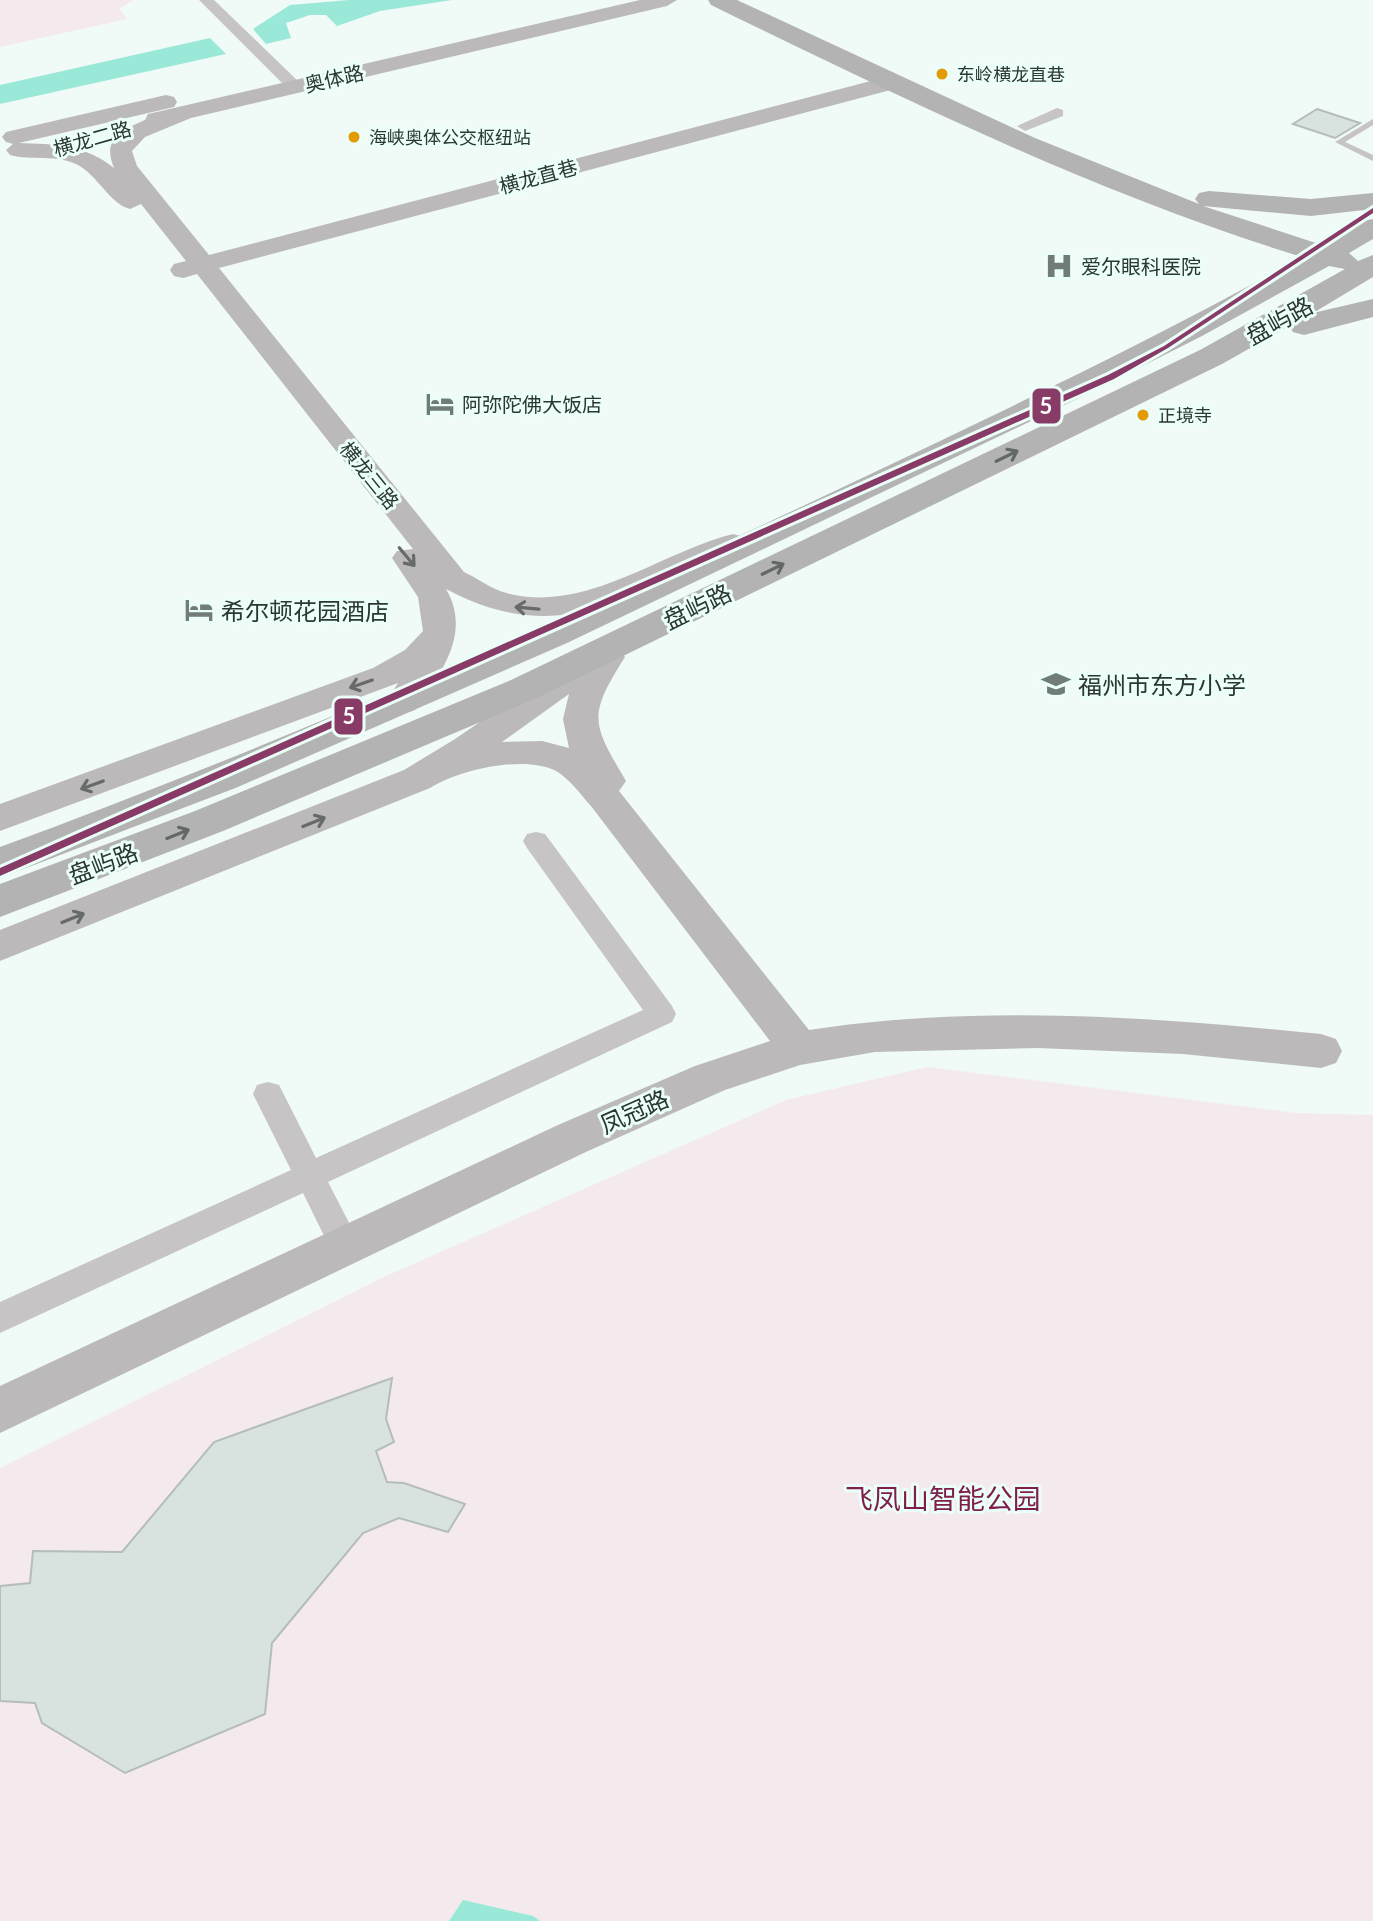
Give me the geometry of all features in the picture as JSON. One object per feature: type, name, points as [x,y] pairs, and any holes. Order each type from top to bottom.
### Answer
[{"type":"main road","name":"奥体路","points":[[13,152],[610,0]]},
{"type":"main road","name":"奥体路","points":[[183,113],[288,81],[667,0]]},
{"type":"main road","points":[[719,0],[1130,189],[1225,225],[1362,254]]},
{"type":"main road","points":[[755,0],[1120,168],[1362,254]]},
{"type":"main road","name":"横龙直巷","points":[[193,268],[894,82]]},
{"type":"main road","name":"横龙二路","points":[[13,152],[183,113]]},
{"type":"main road","name":"横龙三路","points":[[183,113],[137,132],[122,144],[120,151],[125,167],[193,268],[424,578],[437,599],[441,621]]},
{"type":"main road","name":"横龙三路","points":[[13,152],[75,155],[103,168],[193,268],[453,579],[481,597],[528,609],[571,607],[696,556],[786,527]]},
{"type":"main road","points":[[1130,189],[1164,212],[1220,236],[1242,261],[1245,274],[1239,288],[1217,318]]},
{"type":"main road","points":[[1200,198],[1285,208],[1344,207],[1373,201]]},
{"type":"main road","name":"盘屿路","points":[[0,863],[277,757],[403,702],[786,527],[1217,318],[1362,254]]},
{"type":"main road","name":"盘屿路","points":[[0,901],[144,847],[524,689],[1211,357],[1362,254]]},
{"type":"main road","points":[[1211,357],[1271,342],[1339,314],[1373,308]]},
{"type":"main road","points":[[403,702],[432,660],[441,621]]},
{"type":"main road","points":[[0,818],[385,676],[417,658],[429,645],[441,621]]},
{"type":"main road","points":[[417,779],[484,737],[616,645]]},
{"type":"main road","points":[[616,645],[583,697],[578,723],[585,748],[808,1046]]},
{"type":"main road","points":[[328,772],[440,740],[484,737],[567,761],[588,779],[808,1046]]},
{"type":"main road","points":[[0,946],[417,779],[480,757],[550,755]]},
{"type":"main road","name":"凤冠路","points":[[0,1410],[645,1106],[728,1071],[808,1046],[875,1036],[1038,1032],[1183,1037],[1321,1051]]},
{"type":"street","points":[[206,0],[288,81]]},
{"type":"street","points":[[1025,126],[1057,113]]},
{"type":"street","points":[[0,1318],[662,1014],[536,841]]},
{"type":"street","points":[[268,1094],[345,1246]]},
{"type":"lane","points":[[1373,121],[1339,142],[1373,158]]},
{"type":"green space","points":[[0,0],[133,0],[119,9],[127,19],[0,47]]},
{"type":"green space","name":"飞凤山智能公园","points":[[927,1067],[1297,1113],[1373,1115],[1373,1921],[0,1921],[0,1468],[386,1276],[786,1100]]},
{"type":"shaded area","points":[[349,0],[452,0],[380,11],[337,26],[326,15],[310,15],[286,23],[291,38],[266,44],[253,29],[290,5]]},
{"type":"shaded area","points":[[210,38],[226,54],[0,104],[0,85]]},
{"type":"shaded area","points":[[463,1900],[533,1916],[540,1921],[449,1921]]},
{"type":"building","points":[[1317,109],[1360,123],[1335,138],[1293,124]]},
{"type":"building","points":[[392,1378],[386,1419],[394,1442],[376,1451],[387,1482],[404,1483],[465,1504],[448,1532],[399,1518],[363,1533],[272,1643],[265,1714],[125,1773],[42,1723],[35,1703],[0,1701],[0,1586],[30,1583],[33,1551],[122,1552],[214,1442]]},
{"type":"transit line","name":"5","points":[[0,872],[1111,377],[1166,347],[1373,210]]},
{"type":"place","name":"东岭横龙直巷","points":[[942,74]]},
{"type":"place","name":"海峡奥体公交枢纽站","points":[[354,137]]},
{"type":"place","name":"爱尔眼科医院","points":[[1059,266]]},
{"type":"place","name":"阿弥陀佛大饭店","points":[[440,404]]},
{"type":"place","name":"正境寺","points":[[1143,415]]},
{"type":"place","name":"希尔顿花园酒店","points":[[199,610]]},
{"type":"place","name":"福州市东方小学","points":[[1056,684]]}]
